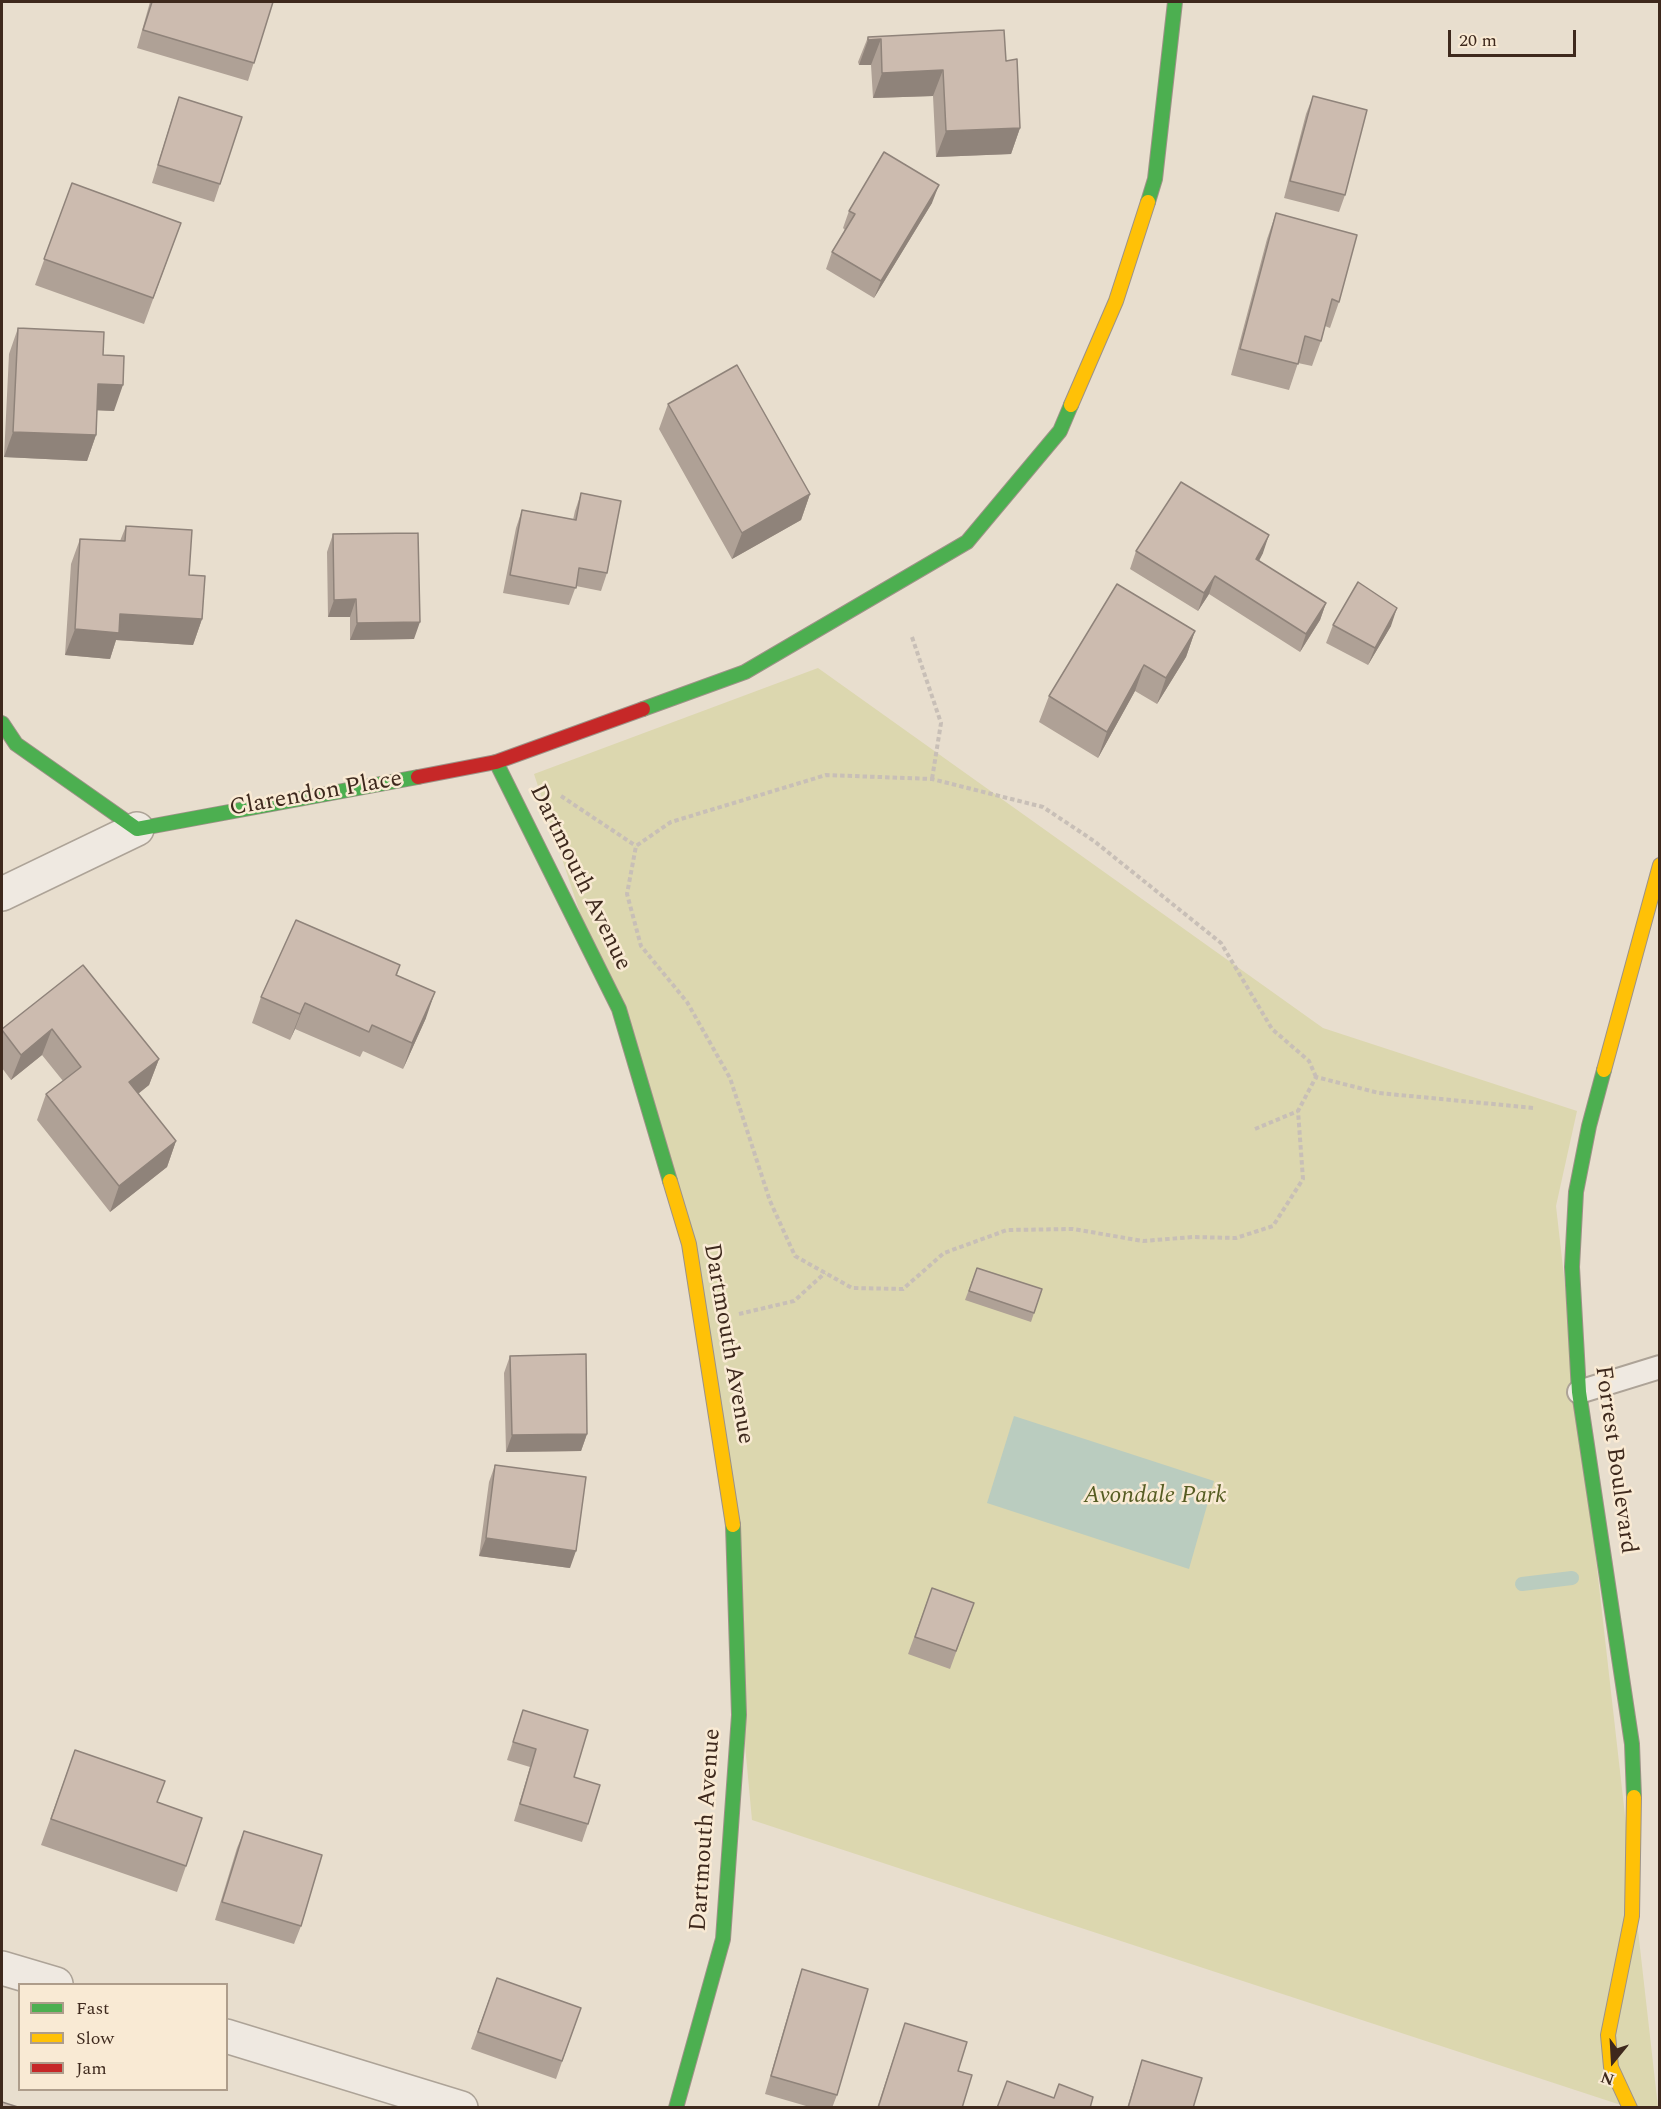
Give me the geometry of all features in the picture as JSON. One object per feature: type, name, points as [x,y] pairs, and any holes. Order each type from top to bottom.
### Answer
[{"type":"street","name":"Dartmouth Avenue","points":[[676,2108],[723,1939],[739,1715],[733,1515],[689,1244],[619,1009],[496,762],[745,672],[967,542],[1060,431],[1116,301],[1155,179],[1175,2]]},
{"type":"street","points":[[2,723],[16,744],[137,830]]},
{"type":"street","name":"Clarendon Place","points":[[2,894],[137,830],[496,762]]},
{"type":"street","name":"Forrest Boulevard","points":[[1630,2108],[1611,2067],[1608,2035],[1632,1916],[1635,1838],[1632,1744],[1579,1392],[1572,1267],[1576,1192],[1588,1126],[1659,865]]},
{"type":"street","points":[[2,1968],[53,1983]]},
{"type":"street","points":[[228,2037],[461,2108]]},
{"type":"lane","points":[[1579,1392],[1659,1367]]},
{"type":"path","points":[[912,637],[941,723],[932,778]]},
{"type":"path","points":[[826,774],[932,778],[1043,807],[1094,841],[1221,943],[1272,1029],[1310,1061],[1316,1077],[1298,1111],[1304,1179],[1273,1226],[1236,1238],[1193,1237],[1143,1241],[1072,1229],[1007,1230],[944,1253],[903,1289],[852,1288],[795,1256],[766,1191],[730,1078],[687,1002],[642,946],[627,894],[636,846],[671,822],[826,774]]},
{"type":"path","points":[[561,796],[636,846]]},
{"type":"path","points":[[1316,1077],[1379,1093],[1534,1108]]},
{"type":"path","points":[[1255,1130],[1298,1111]]},
{"type":"path","points":[[701,1320],[794,1301],[825,1273]]},
{"type":"green space","name":"Avondale Park","points":[[818,668],[1323,1028],[1577,1111],[1556,1206],[1658,2107],[1627,2107],[752,1820],[702,1282],[534,774]]},
{"type":"shaded area","points":[[1014,1416],[1214,1481],[1189,1569],[987,1503]]},
{"type":"building","points":[[152,2],[273,2],[254,63],[143,30]]},
{"type":"building","points":[[1004,30],[1006,61],[1017,59],[1020,128],[946,131],[943,70],[882,73],[881,39],[868,40],[868,37]]},
{"type":"building","points":[[1313,96],[1367,110],[1345,195],[1290,181]]},
{"type":"building","points":[[179,97],[242,117],[220,184],[158,165]]},
{"type":"building","points":[[884,152],[939,185],[881,281],[832,252],[855,214],[849,211]]},
{"type":"building","points":[[72,183],[181,223],[153,298],[44,259]]},
{"type":"building","points":[[1276,213],[1357,235],[1339,302],[1332,299],[1321,341],[1305,336],[1298,364],[1240,349]]},
{"type":"building","points":[[18,328],[104,332],[103,355],[124,356],[123,385],[98,384],[96,435],[13,432]]},
{"type":"building","points":[[737,365],[810,494],[742,533],[668,404]]},
{"type":"building","points":[[1181,482],[1269,535],[1256,559],[1326,603],[1306,634],[1215,576],[1204,593],[1136,551]]},
{"type":"building","points":[[581,493],[621,501],[607,573],[579,568],[576,588],[510,575],[522,510],[576,520]]},
{"type":"building","points":[[126,526],[192,530],[189,575],[205,576],[202,619],[120,614],[119,633],[75,629],[80,539],[125,541]]},
{"type":"building","points":[[418,533],[420,622],[357,623],[356,599],[334,600],[333,534]]},
{"type":"building","points":[[1358,582],[1397,608],[1375,648],[1333,625]]},
{"type":"building","points":[[1117,584],[1195,631],[1166,678],[1144,665],[1107,732],[1049,696]]},
{"type":"building","points":[[296,920],[400,965],[396,975],[435,992],[412,1043],[372,1025],[369,1032],[305,1003],[300,1014],[261,997]]},
{"type":"building","points":[[83,965],[159,1059],[129,1082],[176,1141],[119,1186],[46,1094],[81,1067],[52,1029],[21,1055],[2,1030]]},
{"type":"building","points":[[977,1268],[1042,1289],[1034,1313],[969,1291]]},
{"type":"building","points":[[586,1354],[587,1434],[512,1435],[510,1356]]},
{"type":"building","points":[[495,1465],[586,1477],[576,1551],[486,1538]]},
{"type":"building","points":[[932,1588],[974,1603],[956,1651],[915,1637]]},
{"type":"building","points":[[523,1710],[588,1730],[574,1777],[600,1785],[588,1824],[520,1804],[536,1749],[513,1742]]},
{"type":"building","points":[[75,1750],[165,1781],[157,1802],[202,1818],[186,1866],[51,1819]]},
{"type":"building","points":[[244,1831],[322,1855],[301,1926],[222,1902]]},
{"type":"building","points":[[802,1969],[868,1989],[837,2095],[771,2076]]},
{"type":"building","points":[[497,1978],[581,2008],[562,2061],[478,2032]]},
{"type":"building","points":[[905,2023],[967,2042],[958,2071],[972,2075],[962,2108],[878,2108]]},
{"type":"building","points":[[1142,2060],[1202,2078],[1193,2108],[1128,2108]]},
{"type":"building","points":[[1007,2081],[1054,2098],[1059,2084],[1093,2097],[1090,2108],[997,2108]]},
{"type":"building","points":[[2,2102],[21,2108],[2,2108]]},
{"type":"waterway","points":[[1522,1584],[1572,1578]]},
{"type":"traffic: fast","points":[[1148,202],[1155,179],[1175,2]]},
{"type":"traffic: fast","points":[[643,709],[745,672],[967,542],[1060,431],[1071,405]]},
{"type":"traffic: fast","points":[[2,723],[16,744],[137,829],[418,777]]},
{"type":"traffic: fast","points":[[496,762],[619,1009],[670,1181]]},
{"type":"traffic: fast","points":[[1604,1070],[1589,1126],[1576,1192],[1572,1267],[1579,1392],[1632,1744],[1634,1797]]},
{"type":"traffic: fast","points":[[676,2108],[723,1939],[739,1715],[733,1525]]},
{"type":"traffic: slow","points":[[1071,405],[1116,301],[1148,202]]},
{"type":"traffic: slow","points":[[1604,1070],[1660,865]]},
{"type":"traffic: slow","points":[[670,1181],[689,1244],[733,1525]]},
{"type":"traffic: slow","points":[[1630,2108],[1611,2067],[1608,2035],[1632,1916],[1634,1797]]},
{"type":"traffic: jam","points":[[418,777],[496,762],[643,709]]}]
